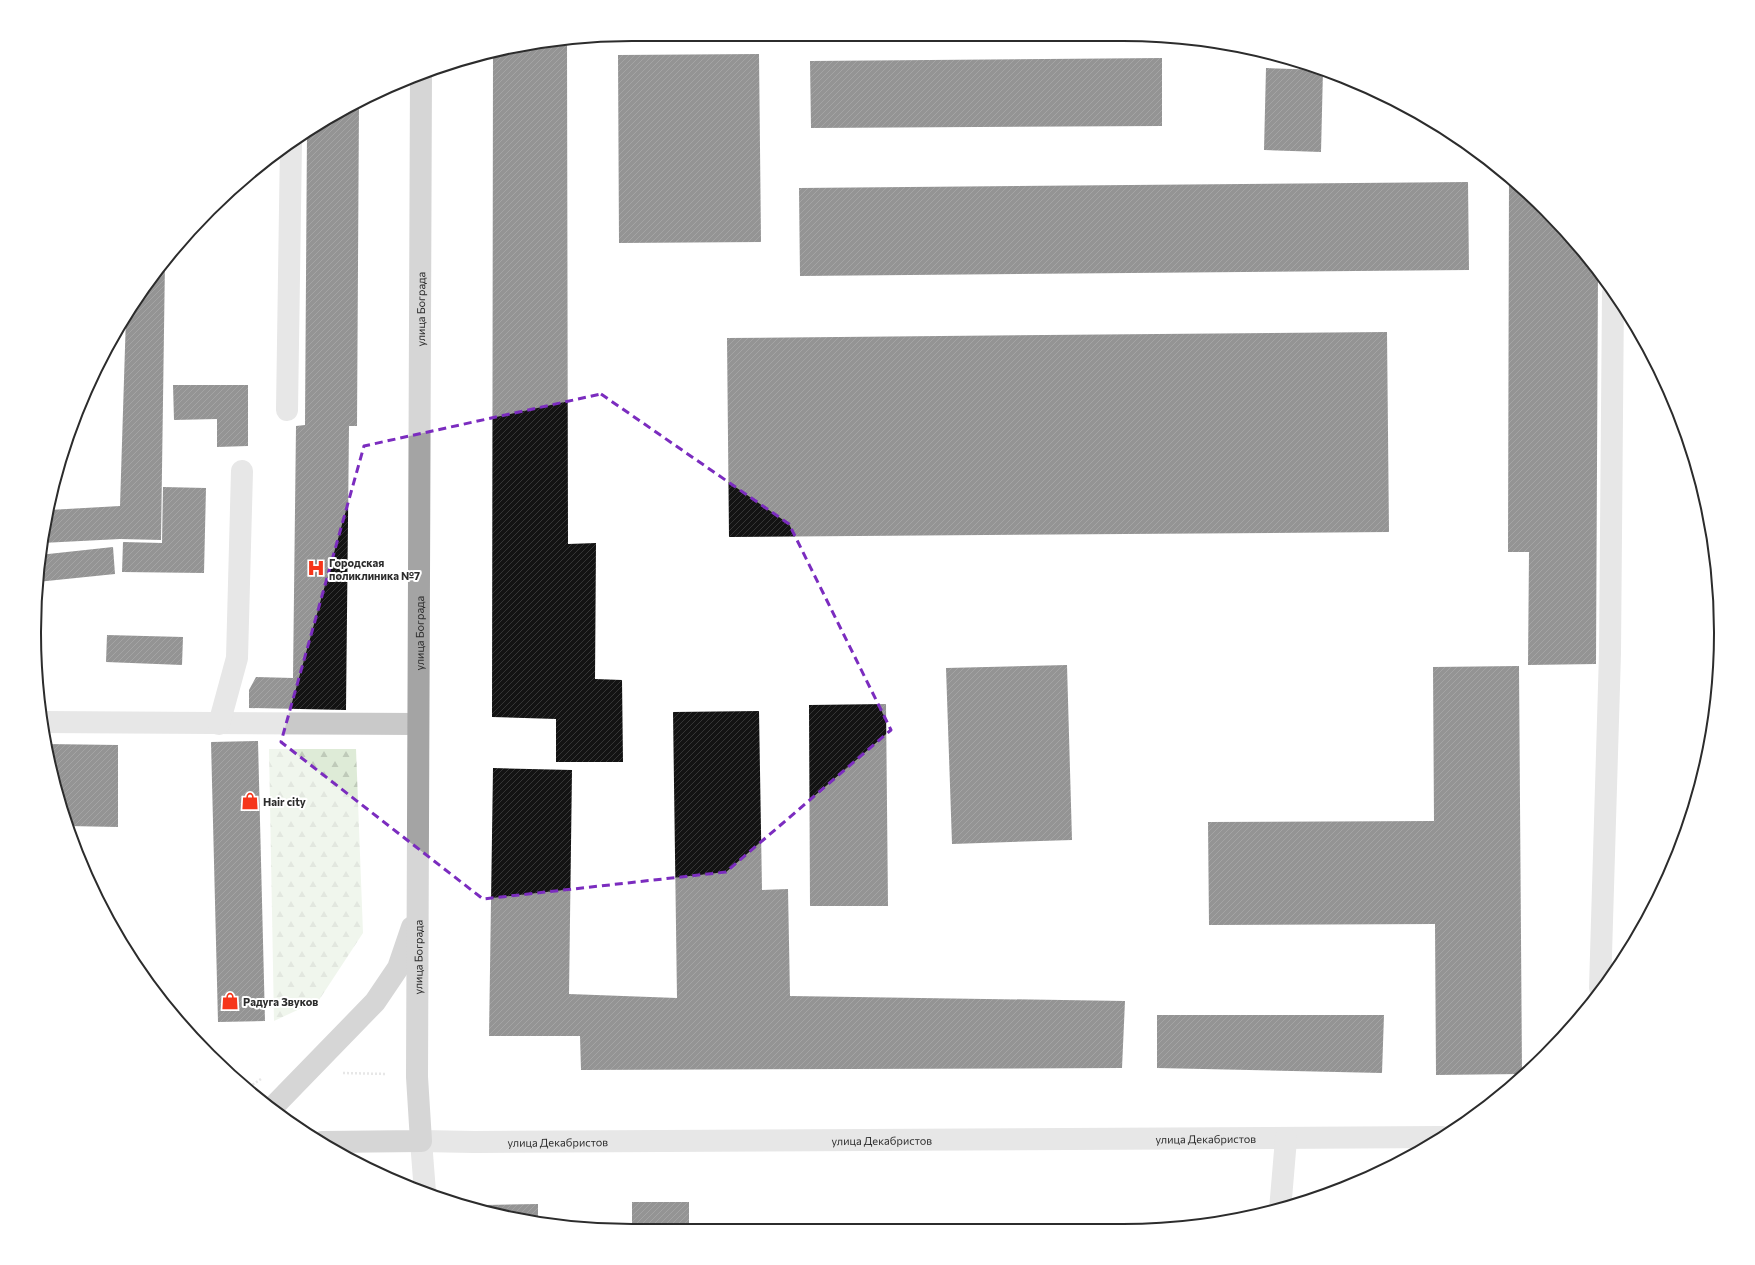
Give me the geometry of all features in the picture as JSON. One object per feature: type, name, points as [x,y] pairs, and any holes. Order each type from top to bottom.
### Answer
[{"type":"main road","name":"улица Бограда","points":[[421,1141],[417,1077],[422,80]]},
{"type":"main road","points":[[276,1105],[375,1002],[398,968],[418,910]]},
{"type":"main road","name":"улица Декабристов","points":[[332,1142],[421,1141]]},
{"type":"street","points":[[287,410],[291,150]]},
{"type":"street","points":[[1600,981],[1610,653],[1613,302]]},
{"type":"street","points":[[219,724],[237,658],[242,471]]},
{"type":"street","points":[[48,722],[418,724]]},
{"type":"street","name":"улица Декабристов","points":[[421,1141],[1429,1138]]},
{"type":"street","points":[[1281,1203],[1286,1139]]},
{"type":"street","name":"улица Бограда","points":[[421,1141],[425,1186]]},
{"type":"path","points":[[336,1073],[387,1074]]},
{"type":"highlighted area","points":[[601,394],[789,524],[891,730],[726,872],[483,899],[281,742],[364,446]]},
{"type":"green space","points":[[269,749],[356,749],[363,933],[319,1000],[274,1021]]},
{"type":"building","points":[[567,45],[568,544],[596,543],[595,679],[622,680],[623,762],[556,762],[556,719],[492,717],[493,58],[517,52]]},
{"type":"building","points":[[759,54],[761,242],[619,243],[618,55]]},
{"type":"building","points":[[1162,58],[1162,126],[811,128],[810,61]]},
{"type":"building","points":[[1266,68],[1304,69],[1323,76],[1321,152],[1264,150]]},
{"type":"building","points":[[359,108],[357,426],[349,426],[346,710],[249,708],[249,690],[256,677],[293,678],[296,426],[305,425],[307,139]]},
{"type":"building","points":[[1468,182],[1469,270],[800,276],[799,188]]},
{"type":"building","points":[[1509,185],[1541,214],[1567,242],[1598,281],[1596,664],[1528,665],[1529,552],[1508,552]]},
{"type":"building","points":[[165,270],[161,540],[120,539],[48,543],[54,510],[120,506],[126,328]]},
{"type":"building","points":[[1387,332],[1389,532],[729,537],[727,338]]},
{"type":"building","points":[[173,385],[248,385],[248,446],[217,447],[217,419],[174,420]]},
{"type":"building","points":[[163,487],[206,488],[204,573],[122,572],[123,542],[162,543]]},
{"type":"building","points":[[113,547],[115,574],[43,581],[46,554]]},
{"type":"building","points":[[107,635],[183,637],[182,665],[106,662]]},
{"type":"building","points":[[1067,665],[1072,840],[952,844],[946,668]]},
{"type":"building","points":[[1519,666],[1522,1069],[1516,1074],[1436,1075],[1435,924],[1209,925],[1208,822],[1434,821],[1433,667]]},
{"type":"building","points":[[886,704],[888,906],[810,906],[809,705]]},
{"type":"building","points":[[759,711],[762,890],[788,889],[790,996],[1125,1001],[1122,1068],[581,1070],[580,1036],[489,1036],[493,768],[572,770],[569,994],[677,998],[673,712]]},
{"type":"building","points":[[258,741],[265,1021],[218,1022],[211,742]]},
{"type":"building","points":[[51,744],[118,745],[118,827],[73,826],[61,786]]},
{"type":"building","points":[[1157,1015],[1384,1015],[1382,1073],[1157,1068]]},
{"type":"building","points":[[632,1202],[689,1202],[689,1224],[632,1224]]},
{"type":"building","points":[[538,1204],[538,1216],[517,1213],[485,1205]]},
{"type":"place","name":"Городская поликлиника №7","points":[[316,568]]},
{"type":"place","name":"Hair city","points":[[250,801]]},
{"type":"place","name":"Радуга Звуков","points":[[230,1001]]}]
